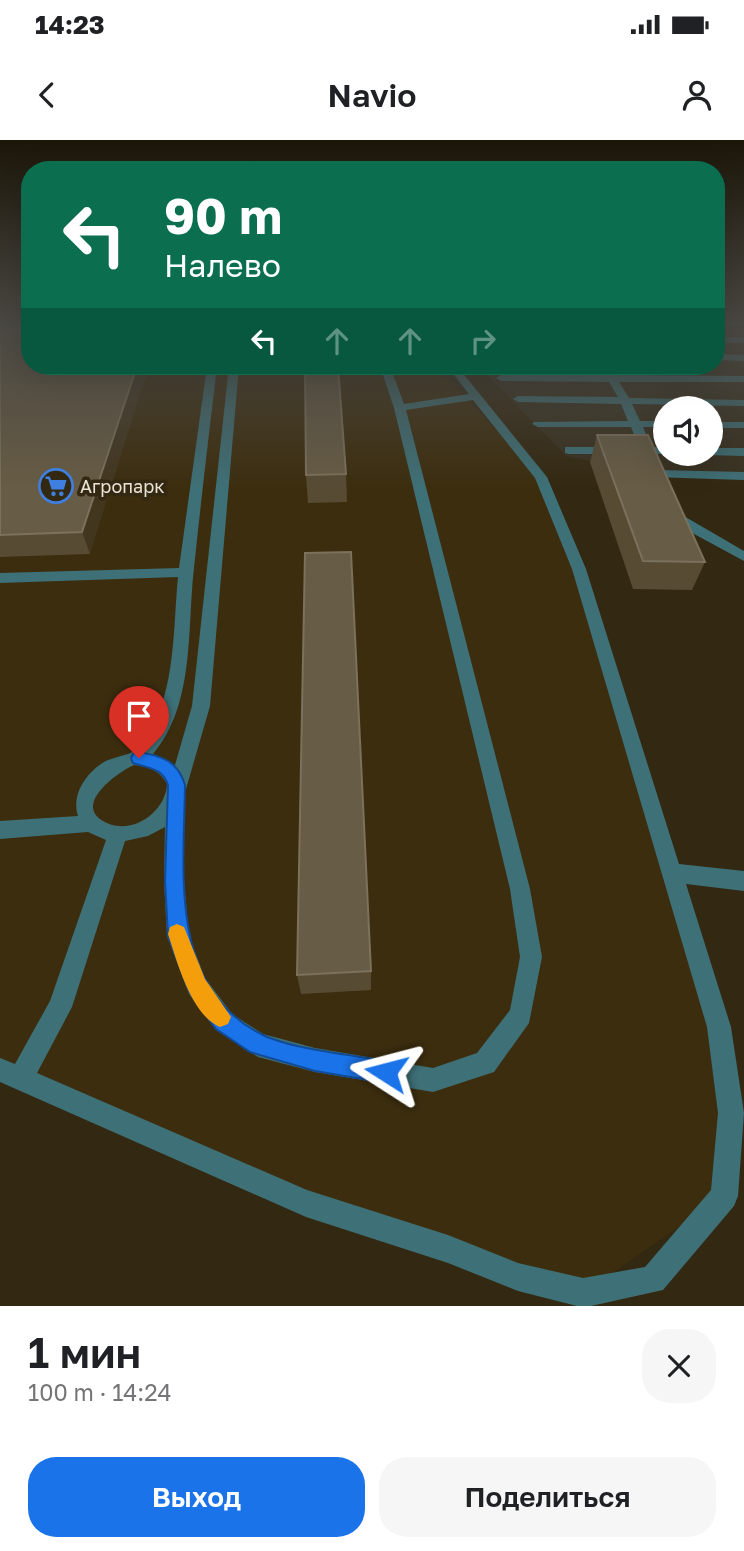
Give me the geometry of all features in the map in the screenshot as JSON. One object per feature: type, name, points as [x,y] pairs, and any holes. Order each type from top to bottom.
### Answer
[{"type":"street","points":[[139,758],[151,748],[173,697],[210,379]]},
{"type":"street","points":[[0,830],[92,823],[110,833],[118,834],[142,830],[157,822],[168,811],[175,796],[201,706],[233,379]]},
{"type":"street","points":[[92,823],[84,806],[86,793],[93,780],[118,762],[139,758],[159,762],[168,768],[176,785],[174,881],[178,936],[197,986],[224,1022],[257,1045],[315,1060],[433,1080],[485,1063],[521,1015],[531,957],[520,889],[400,408],[389,379]]},
{"type":"street","points":[[118,834],[60,1007],[11,1074],[306,1203],[448,1249],[518,1277],[583,1293],[653,1280],[724,1196],[732,1113],[719,1027],[570,546],[541,477],[463,379]]},
{"type":"street","points":[[615,379],[674,518],[744,557]]},
{"type":"street","points":[[400,408],[476,396]]},
{"type":"street","points":[[518,399],[744,403]]},
{"type":"street","points":[[538,424],[653,424]]},
{"type":"street","points":[[723,425],[744,425]]},
{"type":"street","points":[[569,450],[653,451]]},
{"type":"street","points":[[723,452],[744,452]]},
{"type":"street","points":[[661,486],[744,476]]},
{"type":"street","points":[[0,578],[186,572]]},
{"type":"street","points":[[672,873],[744,881]]},
{"type":"shaded area","points":[[0,379],[449,379],[541,477],[579,569],[719,1027],[724,1196],[583,1293],[306,1203],[0,1072]]},
{"type":"shaded area","points":[[491,379],[744,379],[744,473],[640,471],[566,456]]},
{"type":"building","name":"Агропарк","points":[[0,379],[133,379],[82,532],[0,535]]},
{"type":"building","points":[[305,379],[339,379],[346,474],[306,475]]},
{"type":"building","points":[[597,435],[648,435],[653,446],[653,466],[662,466],[705,562],[643,561]]},
{"type":"building","points":[[351,552],[371,971],[297,975],[305,553]]},
{"type":"slow traffic","points":[[177,934],[197,986],[220,1017]]},
{"type":"place","name":"Агропарк","points":[[56,486]]},
{"type":"route","points":[[139,758],[159,762],[174,776],[174,881],[178,936],[197,986],[224,1022],[257,1045],[315,1060],[386,1072]]}]
